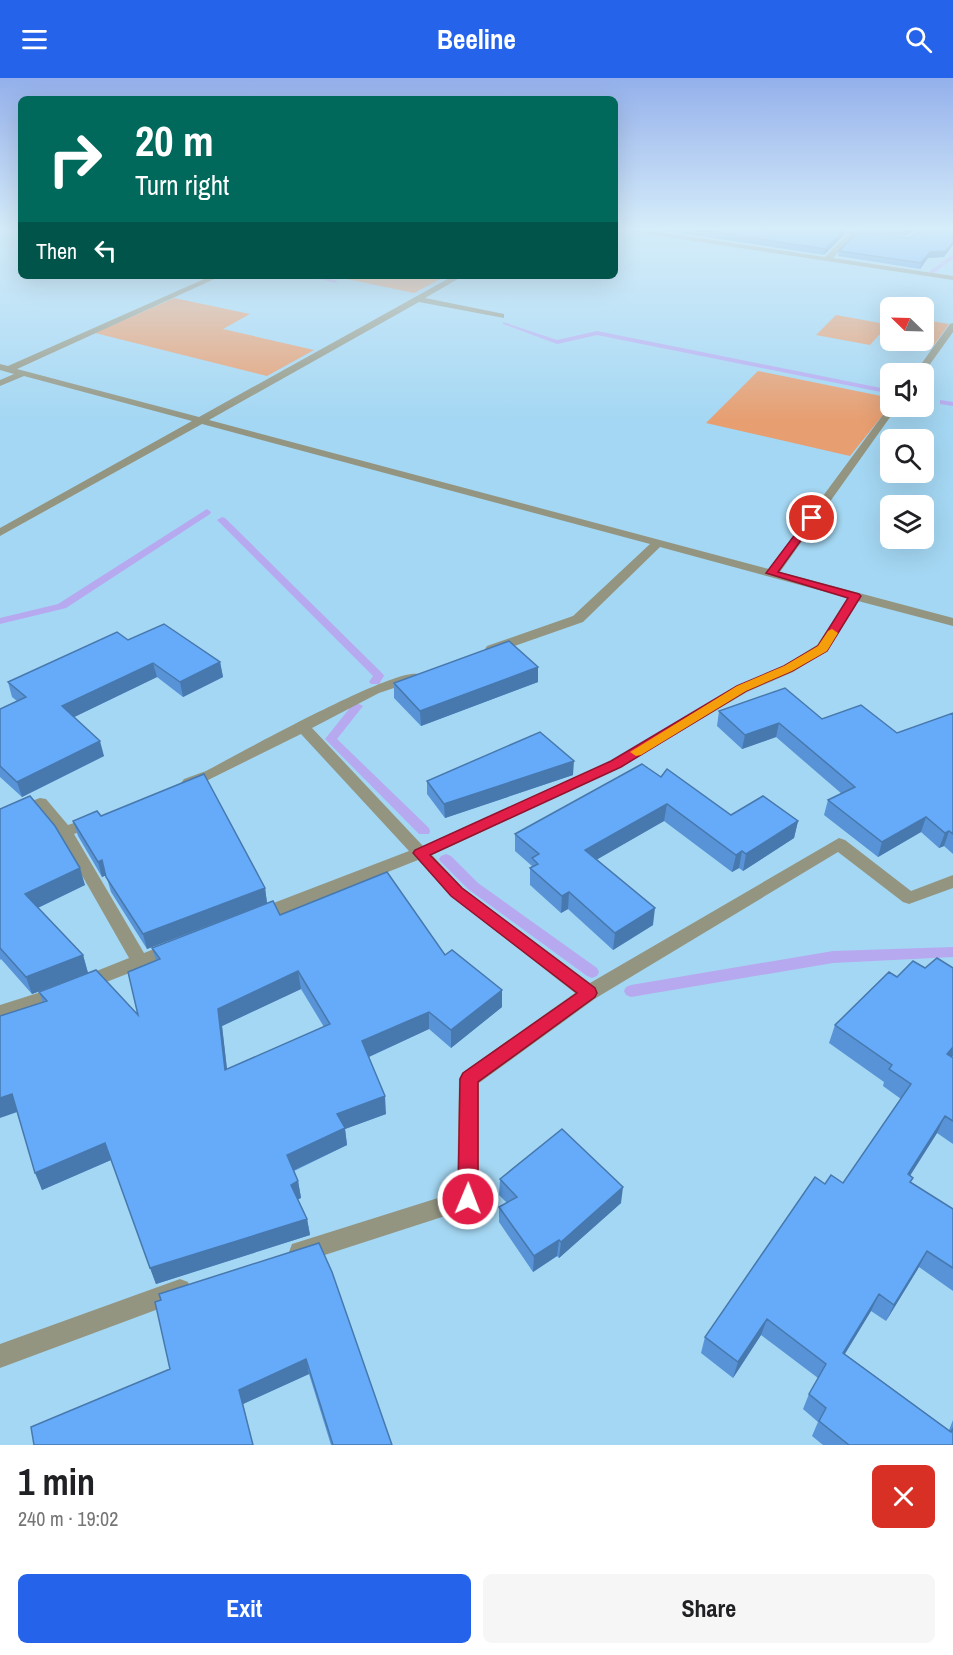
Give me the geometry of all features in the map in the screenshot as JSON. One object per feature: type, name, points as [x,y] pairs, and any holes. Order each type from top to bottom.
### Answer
[{"type":"street","points":[[4,368],[176,294]]},
{"type":"street","points":[[0,533],[427,294]]},
{"type":"street","points":[[418,299],[501,316]]},
{"type":"street","points":[[926,363],[953,326]]},
{"type":"street","points":[[4,368],[953,622]]},
{"type":"street","points":[[0,383],[23,373]]},
{"type":"street","points":[[772,573],[886,417]]},
{"type":"street","points":[[476,655],[578,619],[658,543]]},
{"type":"street","points":[[247,920],[420,853],[616,764],[742,688],[788,669],[822,648],[855,596]]},
{"type":"street","points":[[180,787],[211,774],[374,690],[430,670]]},
{"type":"street","points":[[303,727],[457,892],[589,993]]},
{"type":"street","points":[[0,818],[40,803],[65,832],[140,962]]},
{"type":"street","points":[[65,832],[107,816]]},
{"type":"street","points":[[287,1256],[468,1199],[469,1079],[589,993],[839,844],[909,898],[953,880]]},
{"type":"street","points":[[0,1013],[38,1002],[183,945]]},
{"type":"street","points":[[0,1356],[140,1303],[196,1285]]},
{"type":"shaded area","points":[[174,298],[250,314],[223,329],[314,350],[267,376],[95,333]]},
{"type":"shaded area","points":[[836,315],[880,323],[880,335],[870,345],[816,335]]},
{"type":"shaded area","points":[[934,322],[949,324],[934,345]]},
{"type":"shaded area","points":[[758,371],[880,396],[881,417],[850,456],[706,423]]},
{"type":"building","points":[[164,624],[220,662],[180,682],[153,663],[62,706],[100,741],[17,782],[0,766],[0,709],[26,697],[8,682],[117,632],[128,640]]},
{"type":"building","points":[[509,641],[538,667],[420,711],[394,683]]},
{"type":"building","points":[[785,688],[822,719],[861,705],[897,733],[953,713],[953,834],[949,831],[945,833],[926,817],[882,842],[828,800],[855,787],[779,723],[745,735],[719,711]]},
{"type":"building","points":[[540,732],[574,761],[444,804],[427,781]]},
{"type":"building","points":[[642,764],[661,777],[667,769],[731,815],[763,796],[798,821],[746,854],[742,851],[736,855],[667,804],[585,850],[655,908],[615,933],[569,892],[562,896],[530,868],[538,864],[532,858],[539,854],[515,834]]},
{"type":"building","points":[[204,774],[265,888],[143,934],[106,877],[102,860],[98,862],[73,821],[97,811],[101,816]]},
{"type":"building","points":[[30,796],[55,826],[80,868],[25,894],[83,955],[26,977],[0,948],[0,809]]},
{"type":"building","points":[[387,872],[445,955],[452,950],[502,990],[451,1030],[429,1012],[362,1041],[385,1096],[337,1114],[345,1128],[287,1155],[298,1181],[291,1185],[307,1219],[150,1268],[105,1143],[35,1173],[12,1094],[0,1098],[0,1016],[47,1001],[39,992],[96,970],[138,1015],[128,972],[160,959],[152,948],[273,901],[280,915]],"holes":[[[298,971],[330,1024],[225,1070],[218,1009]]]},
{"type":"building","points":[[937,958],[953,968],[953,1047],[947,1054],[953,1058],[953,1121],[945,1116],[908,1174],[913,1178],[910,1182],[953,1209],[953,1268],[927,1251],[894,1305],[879,1294],[843,1353],[951,1432],[953,1428],[953,1445],[849,1445],[819,1421],[826,1408],[809,1394],[826,1364],[767,1319],[738,1362],[705,1337],[815,1177],[825,1184],[831,1175],[843,1183],[911,1084],[889,1069],[892,1065],[835,1025],[889,972],[897,977],[913,961],[925,968]]},
{"type":"building","points":[[562,1129],[623,1187],[561,1242],[559,1240],[534,1256],[499,1207],[517,1197],[500,1179]]},
{"type":"building","points":[[319,1243],[332,1272],[392,1445],[333,1445],[306,1359],[239,1390],[253,1445],[34,1445],[31,1427],[170,1369],[155,1302],[161,1300],[159,1294]]},
{"type":"waterway","points":[[505,323],[557,342],[597,333],[880,390]]},
{"type":"waterway","points":[[943,402],[953,404]]},
{"type":"waterway","points":[[0,621],[62,606],[207,512]]},
{"type":"waterway","points":[[222,520],[379,676],[375,682]]},
{"type":"waterway","points":[[357,706],[331,739],[424,831]]},
{"type":"waterway","points":[[446,859],[473,886],[592,972]]},
{"type":"waterway","points":[[631,991],[833,957],[953,952]]},
{"type":"slow traffic","points":[[636,752],[742,688],[788,669],[822,648],[832,633]]},
{"type":"route","points":[[468,1199],[469,1079],[589,993],[457,892],[420,853],[450,842],[616,764],[742,688],[788,669],[822,648],[855,596],[772,573],[812,518]]}]
